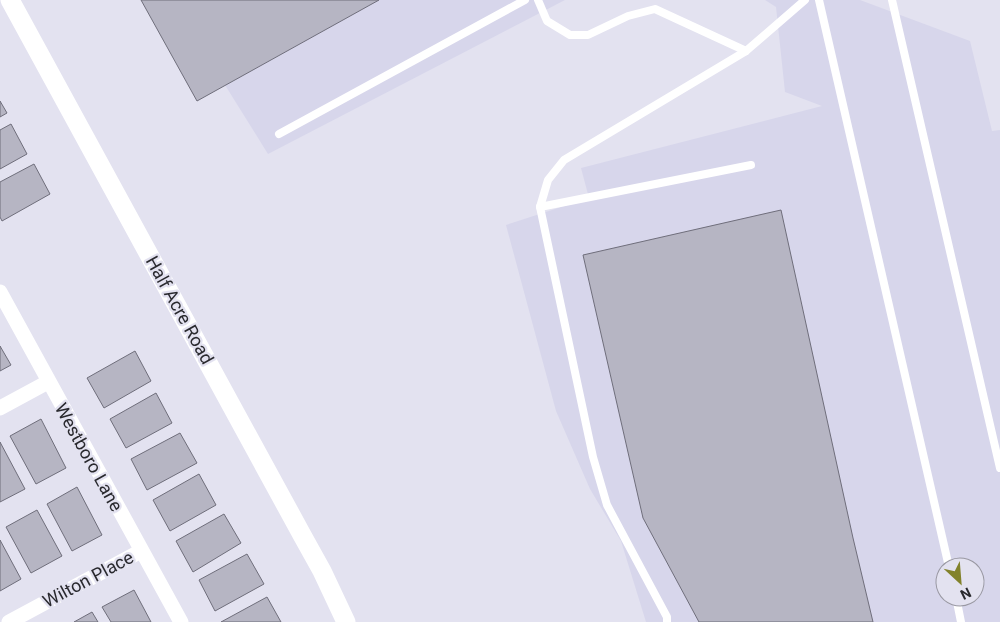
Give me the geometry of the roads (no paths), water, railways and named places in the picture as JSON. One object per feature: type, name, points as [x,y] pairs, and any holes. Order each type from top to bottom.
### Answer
[{"type":"street","name":"Half Acre Road","points":[[10,0],[281,494],[322,571],[346,622]]},
{"type":"street","name":"Westboro Lane","points":[[0,292],[181,622]]},
{"type":"street","points":[[0,408],[48,382]]},
{"type":"street","name":"Wilton Place","points":[[9,622],[141,551]]},
{"type":"lane","points":[[279,134],[525,0]]},
{"type":"lane","points":[[538,0],[547,21],[570,35],[588,35],[628,16],[655,9],[746,51]]},
{"type":"lane","points":[[667,622],[667,617],[607,505],[593,457],[540,207],[548,180],[564,160],[746,51],[805,0]]},
{"type":"lane","points":[[818,0],[947,557]]},
{"type":"lane","points":[[892,0],[1000,468]]},
{"type":"lane","points":[[540,207],[751,165]]},
{"type":"lane","points":[[958,607],[961,622]]}]
